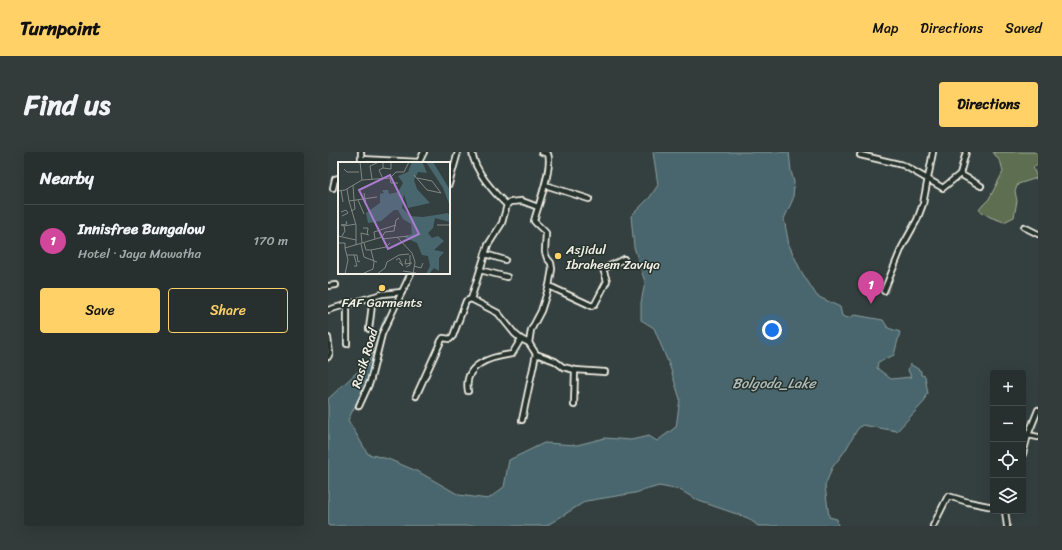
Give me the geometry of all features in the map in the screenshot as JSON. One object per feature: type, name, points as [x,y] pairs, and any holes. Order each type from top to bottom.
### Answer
[{"type":"street","points":[[361,152],[361,161],[419,162],[424,152]]},
{"type":"street","points":[[450,180],[458,152]]},
{"type":"street","points":[[472,152],[473,159],[487,183],[496,195],[507,205]]},
{"type":"street","points":[[529,343],[531,330],[541,311],[552,269],[552,263],[546,258],[544,252],[546,233],[534,221],[545,185],[549,158],[548,154],[542,152]]},
{"type":"street","points":[[884,291],[902,247],[923,204],[933,152]]},
{"type":"street","points":[[860,155],[903,165],[943,188],[960,174],[966,152]]},
{"type":"street","points":[[960,174],[981,186]]},
{"type":"street","points":[[333,188],[334,179],[338,178]]},
{"type":"street","points":[[545,185],[589,199]]},
{"type":"street","points":[[416,396],[441,341],[443,338],[450,339],[453,336],[466,301],[471,299],[488,245],[502,223],[507,205],[510,202],[522,201],[538,207]]},
{"type":"street","points":[[1024,227],[1038,234]]},
{"type":"street","points":[[485,254],[506,260]]},
{"type":"street","points":[[548,286],[592,306],[595,304],[606,281],[603,269],[624,259]]},
{"type":"street","points":[[480,270],[507,276]]},
{"type":"street","name":"Rasik Road","points":[[359,406],[370,382],[382,334],[411,274]]},
{"type":"street","points":[[328,286],[336,285]]},
{"type":"street","points":[[328,310],[373,297],[402,292]]},
{"type":"street","points":[[370,329],[373,297]]},
{"type":"street","points":[[471,299],[498,313],[514,334],[521,340],[529,343],[536,354],[555,361],[563,367],[575,370],[605,372]]},
{"type":"street","points":[[347,304],[347,344]]},
{"type":"street","points":[[328,339],[330,353],[328,357]]},
{"type":"street","points":[[468,391],[466,383],[469,373],[482,362],[502,355],[512,354],[521,340]]},
{"type":"street","points":[[522,420],[536,354]]},
{"type":"street","points":[[574,405],[575,370]]},
{"type":"street","points":[[1026,443],[1038,410]]},
{"type":"street","points":[[1028,435],[1038,437]]},
{"type":"street","points":[[933,526],[948,496],[990,506]]},
{"type":"street","points":[[1005,514],[1007,526]]},
{"type":"green space","points":[[993,152],[1038,152],[1038,164],[1033,167],[1037,178],[1018,184],[1015,191],[1017,201],[1014,217],[1004,222],[990,217],[979,210],[989,199],[1003,172],[1001,163]]},
{"type":"water","name":"Bolgoda_Lake","points":[[653,152],[789,152],[794,182],[793,199],[784,219],[789,245],[801,271],[817,296],[840,307],[842,316],[848,318],[855,315],[883,320],[888,328],[900,332],[894,355],[878,362],[877,368],[891,379],[911,377],[908,370],[910,364],[921,371],[921,375],[925,376],[928,394],[926,394],[925,401],[897,431],[862,425],[857,430],[845,451],[832,468],[825,486],[829,517],[837,519],[838,526],[758,526],[748,518],[699,501],[680,490],[659,486],[635,493],[586,501],[546,526],[328,526],[328,399],[356,373],[367,367],[385,316],[387,316],[374,351],[366,384],[348,420],[368,454],[388,459],[419,472],[459,495],[488,499],[504,487],[509,460],[544,443],[577,445],[605,438],[631,440],[649,436],[657,441],[676,427],[680,399],[670,367],[654,328],[641,320],[641,303],[645,282],[634,247],[631,216],[650,197],[658,185]]},
{"type":"place","name":"Asjidul Ibraheem Zaviya","points":[[558,256]]},
{"type":"place","name":"FAF Garments","points":[[382,288]]},
{"type":"place","name":"Innisfree Bungalow","points":[[871,304]]}]
